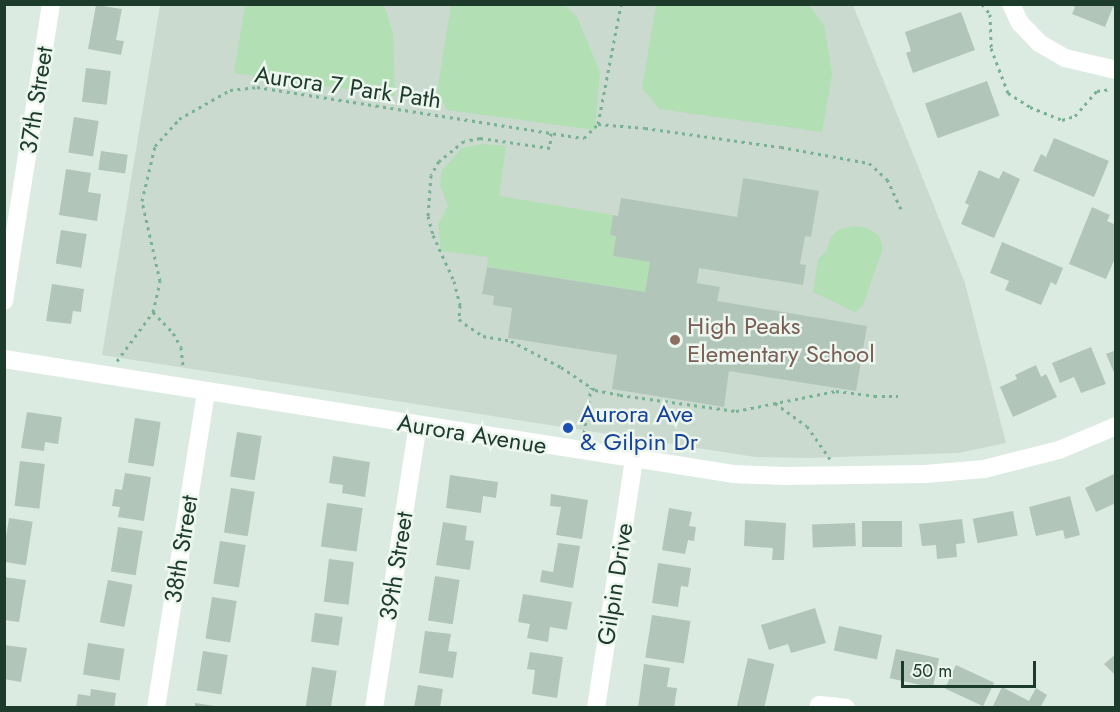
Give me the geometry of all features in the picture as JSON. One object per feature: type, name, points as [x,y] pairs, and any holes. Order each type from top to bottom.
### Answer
[{"type":"street","name":"37th Street","points":[[4,301],[51,4]]},
{"type":"street","points":[[1011,4],[1020,23],[1039,43],[1065,58],[1116,70]]},
{"type":"street","name":"Aurora Avenue","points":[[4,359],[733,474],[840,476],[925,474],[984,469],[1059,450],[1116,426]]},
{"type":"street","name":"38th Street","points":[[156,708],[206,391]]},
{"type":"street","name":"39th Street","points":[[374,708],[418,425]]},
{"type":"street","name":"Gilpin Drive","points":[[596,708],[634,460]]},
{"type":"street","points":[[819,705],[846,708]]},
{"type":"path","points":[[621,4],[598,124],[645,128],[781,147],[869,163],[887,179],[901,209]]},
{"type":"path","points":[[982,4],[990,14],[991,48],[1008,93],[1062,120],[1074,116],[1097,91],[1116,88]]},
{"type":"path","name":"Aurora 7 Park Path","points":[[109,376],[119,356],[153,312],[160,281],[142,201],[154,146],[179,119],[231,90],[257,87],[584,138],[598,124]]},
{"type":"path","points":[[551,133],[550,148],[480,138],[464,141],[452,148],[439,161],[431,175],[428,216],[432,235],[454,281],[460,305],[459,319],[483,336],[511,341],[561,367],[591,388],[620,395],[736,411],[836,391],[874,396],[898,396]]},
{"type":"path","points":[[153,312],[173,333],[181,347],[183,367]]},
{"type":"path","points":[[581,451],[591,388]]},
{"type":"path","points":[[775,403],[807,426],[840,476]]},
{"type":"shaded area","points":[[160,5],[853,5],[965,283],[1006,443],[958,453],[811,458],[755,457],[102,355]]},
{"type":"green space","points":[[245,5],[384,5],[393,34],[395,96],[234,73]]},
{"type":"green space","points":[[451,5],[565,5],[577,17],[600,72],[595,130],[447,110],[437,92]]},
{"type":"green space","points":[[656,5],[809,5],[824,25],[832,74],[822,132],[659,109],[642,88]]},
{"type":"green space","points":[[482,144],[506,146],[499,196],[613,215],[616,236],[613,256],[650,262],[645,292],[487,267],[488,257],[441,251],[438,224],[448,206],[440,185],[442,170],[462,148]]},
{"type":"green space","points":[[854,226],[867,228],[879,236],[883,248],[863,305],[855,312],[813,292],[818,259],[826,252],[831,237],[838,230]]},
{"type":"building","points":[[1069,4],[1116,4],[1116,8],[1113,7],[1105,27],[1072,14],[1075,7]]},
{"type":"building","points":[[96,5],[122,9],[116,40],[124,41],[121,55],[88,49]]},
{"type":"building","points":[[961,12],[975,50],[913,73],[906,53],[911,51],[905,32]]},
{"type":"building","points":[[86,68],[111,71],[107,105],[82,102]]},
{"type":"building","points":[[987,81],[1000,116],[938,138],[925,104]]},
{"type":"building","points":[[74,117],[99,121],[93,156],[68,153]]},
{"type":"building","points":[[1054,138],[1109,161],[1094,197],[1033,171],[1041,154],[1046,157]]},
{"type":"building","points":[[101,151],[128,155],[125,174],[98,170]]},
{"type":"building","points":[[66,169],[91,173],[88,192],[101,194],[97,221],[59,215]]},
{"type":"building","points":[[979,170],[999,179],[1003,171],[1020,179],[994,238],[961,224],[969,205],[965,203]]},
{"type":"building","points":[[743,178],[819,191],[811,237],[805,236],[800,264],[806,265],[803,285],[699,268],[697,283],[720,287],[717,301],[867,326],[856,391],[729,371],[724,407],[612,389],[617,355],[508,338],[512,308],[493,305],[494,296],[482,294],[487,267],[645,292],[650,262],[613,256],[616,236],[610,235],[613,215],[618,216],[621,198],[737,217]]},
{"type":"building","points":[[1092,207],[1110,215],[1107,221],[1116,225],[1116,256],[1106,279],[1069,264]]},
{"type":"building","points":[[61,230],[87,234],[81,268],[56,264]]},
{"type":"building","points":[[1002,242],[1063,268],[1056,285],[1051,282],[1041,305],[1005,290],[1009,281],[990,273]]},
{"type":"building","points":[[52,284],[84,289],[81,312],[73,311],[71,324],[46,321]]},
{"type":"building","points":[[1091,347],[1106,384],[1081,393],[1074,377],[1060,383],[1052,363]]},
{"type":"building","points":[[1116,350],[1116,377],[1106,354]]},
{"type":"building","points":[[1036,365],[1041,377],[1046,374],[1057,397],[1013,417],[1000,387],[1017,379],[1015,375]]},
{"type":"building","points":[[27,412],[62,417],[58,444],[45,442],[44,451],[21,448]]},
{"type":"building","points":[[135,418],[161,422],[154,467],[128,462]]},
{"type":"building","points":[[237,432],[262,436],[255,480],[230,476]]},
{"type":"building","points":[[333,456],[370,462],[365,497],[342,493],[343,485],[329,483]]},
{"type":"building","points":[[20,461],[45,464],[39,509],[15,506]]},
{"type":"building","points":[[125,473],[151,477],[144,521],[118,517],[120,507],[112,506],[115,489],[122,490]]},
{"type":"building","points":[[1116,473],[1116,503],[1096,512],[1085,488]]},
{"type":"building","points":[[450,475],[498,482],[496,498],[483,496],[481,513],[446,508]]},
{"type":"building","points":[[231,488],[255,492],[248,536],[224,532]]},
{"type":"building","points":[[551,494],[588,500],[582,539],[556,535],[561,507],[550,506]]},
{"type":"building","points":[[1070,496],[1080,535],[1065,539],[1063,530],[1036,536],[1029,507]]},
{"type":"building","points":[[327,503],[363,508],[357,552],[321,547]]},
{"type":"building","points":[[669,508],[692,512],[689,526],[696,527],[694,541],[688,540],[685,554],[662,550]]},
{"type":"building","points":[[1013,511],[1018,536],[978,543],[973,519]]},
{"type":"building","points":[[9,518],[33,522],[26,565],[4,562]]},
{"type":"building","points":[[962,519],[965,543],[956,544],[957,557],[937,559],[936,545],[922,546],[919,524]]},
{"type":"building","points":[[745,520],[786,523],[784,560],[772,560],[773,548],[744,546]]},
{"type":"building","points":[[862,521],[902,521],[902,547],[862,547]]},
{"type":"building","points":[[443,522],[467,526],[465,540],[474,541],[470,570],[436,565]]},
{"type":"building","points":[[855,523],[856,546],[813,547],[812,525]]},
{"type":"building","points":[[118,527],[143,531],[136,575],[111,571]]},
{"type":"building","points":[[220,541],[246,545],[239,588],[213,583]]},
{"type":"building","points":[[558,543],[580,546],[573,588],[540,582],[542,570],[553,572]]},
{"type":"building","points":[[329,559],[354,562],[349,605],[324,602]]},
{"type":"building","points":[[658,563],[691,568],[688,587],[681,586],[678,607],[652,603]]},
{"type":"building","points":[[435,576],[460,580],[453,624],[428,620]]},
{"type":"building","points":[[4,577],[26,580],[19,622],[4,620]]},
{"type":"building","points":[[108,580],[133,585],[124,627],[100,622]]},
{"type":"building","points":[[523,594],[572,602],[567,630],[550,627],[548,642],[527,638],[530,624],[518,622]]},
{"type":"building","points":[[212,597],[237,601],[230,642],[205,638]]},
{"type":"building","points":[[815,608],[826,643],[791,653],[788,644],[769,650],[761,625]]},
{"type":"building","points":[[315,613],[343,617],[339,646],[311,642]]},
{"type":"building","points":[[652,615],[691,621],[684,664],[645,657]]},
{"type":"building","points":[[839,626],[882,635],[877,660],[834,650]]},
{"type":"building","points":[[425,631],[451,634],[448,651],[457,652],[453,678],[419,673]]},
{"type":"building","points":[[88,643],[125,649],[120,680],[83,675]]},
{"type":"building","points":[[4,645],[27,648],[21,682],[4,679]]},
{"type":"building","points":[[896,649],[939,658],[933,687],[890,678]]},
{"type":"building","points":[[203,651],[228,655],[221,694],[197,691]]},
{"type":"building","points":[[530,652],[563,657],[557,698],[532,694],[535,670],[527,669]]},
{"type":"building","points":[[1116,654],[1116,676],[1104,664]]},
{"type":"building","points":[[748,658],[774,664],[764,708],[737,708]]},
{"type":"building","points":[[644,664],[670,668],[667,687],[677,688],[674,708],[638,708]]},
{"type":"building","points":[[956,665],[994,683],[983,706],[945,689]]},
{"type":"building","points":[[312,667],[337,671],[331,708],[306,707]]},
{"type":"building","points":[[418,685],[443,689],[440,708],[414,708]]},
{"type":"building","points":[[1002,687],[1029,701],[1036,688],[1047,695],[1040,708],[992,708]]},
{"type":"building","points":[[91,689],[116,693],[114,708],[76,708],[78,694],[90,696]]},
{"type":"building","points":[[195,703],[215,706],[215,708],[195,708]]},
{"type":"place","name":"High Peaks Elementary School","points":[[675,340]]},
{"type":"place","name":"Aurora Ave & Gilpin Dr","points":[[568,428]]}]
